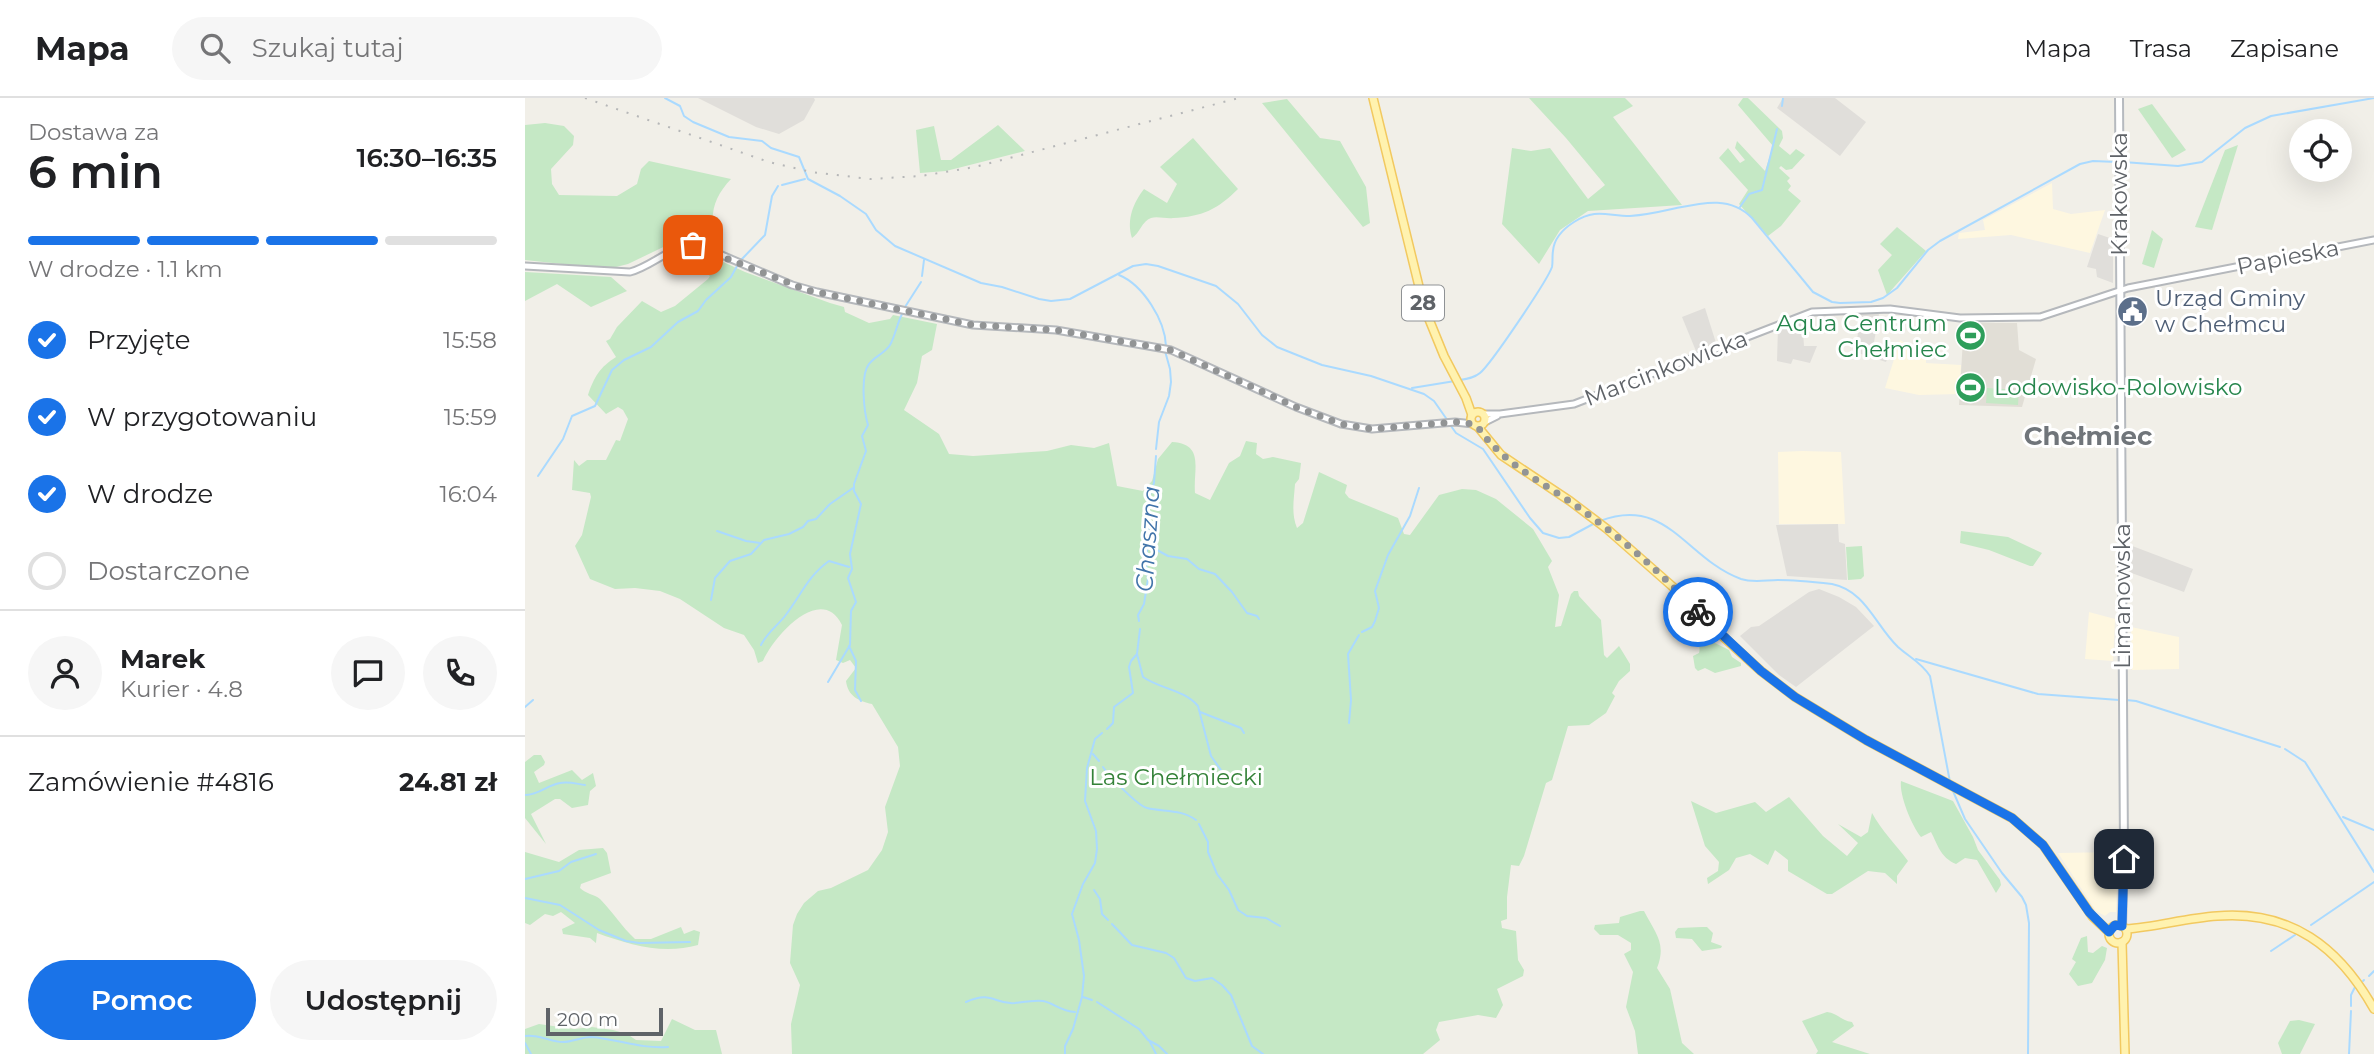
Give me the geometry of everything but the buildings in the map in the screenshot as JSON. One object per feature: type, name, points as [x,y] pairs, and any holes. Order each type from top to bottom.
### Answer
[{"type":"main road","name":"28","points":[[1373,98],[1429,323],[1487,438],[1508,460],[1607,529],[1653,568],[1761,671],[1795,697],[1882,749],[2012,818],[2043,845],[2098,922],[2119,932]]},
{"type":"main road","name":"Krakowska","points":[[2119,98],[2119,290]]},
{"type":"main road","name":"Limanowska","points":[[2119,290],[2124,901],[2119,932]]},
{"type":"main road","points":[[2125,1054],[2123,967],[2119,932],[2218,916],[2246,916],[2275,921],[2307,934],[2333,953],[2357,982],[2374,1009]]},
{"type":"street","name":"Papieska","points":[[2119,290],[2374,240]]},
{"type":"street","name":"Marcinkowicka","points":[[525,266],[630,272],[639,270],[676,248],[693,245],[807,290],[973,325],[1056,330],[1165,349],[1331,422],[1372,429],[1444,424],[1574,404],[1812,312],[1890,309],[1961,318],[2034,317],[2119,290]]},
{"type":"shaded area","points":[[698,98],[815,100],[804,120],[779,134],[756,127]]},
{"type":"shaded area","points":[[1783,98],[1835,98],[1866,122],[1840,156],[1777,108]]},
{"type":"shaded area","points":[[2052,183],[2053,209],[2071,214],[2105,210],[2090,253],[2011,235],[1958,239],[1959,233],[1985,230],[1983,220]]},
{"type":"shaded area","points":[[2098,234],[2113,239],[2113,283],[2097,277],[2096,269],[2087,267]]},
{"type":"shaded area","points":[[1705,308],[1716,343],[1696,351],[1682,317]]},
{"type":"shaded area","points":[[1861,314],[1879,314],[1874,342],[1891,348],[1886,362],[1855,352]]},
{"type":"shaded area","points":[[1802,318],[1804,346],[1817,346],[1810,363],[1793,359],[1791,364],[1777,361],[1778,327]]},
{"type":"shaded area","points":[[1964,323],[2017,323],[2019,350],[2036,359],[2022,407],[1959,405]]},
{"type":"shaded area","points":[[1900,340],[1926,355],[1926,363],[1961,365],[1959,394],[1919,395],[1885,388]]},
{"type":"shaded area","points":[[1778,452],[1841,452],[1845,524],[1779,524]]},
{"type":"shaded area","points":[[1838,524],[1839,542],[1845,544],[1847,580],[1787,576],[1776,525]]},
{"type":"shaded area","points":[[2127,544],[2193,569],[2184,592],[2126,571]]},
{"type":"shaded area","points":[[1819,589],[1856,607],[1874,626],[1796,687],[1779,675],[1740,636],[1809,592]]},
{"type":"shaded area","points":[[2089,612],[2115,619],[2113,661],[2085,659]]},
{"type":"shaded area","points":[[2131,627],[2179,637],[2179,669],[2132,670]]},
{"type":"shaded area","points":[[2118,852],[2116,912],[2105,916],[2096,911],[2058,853]]},
{"type":"green space","points":[[1529,98],[1625,98],[1633,106],[1613,117],[1682,205],[1588,211],[1560,230],[1539,264],[1502,224],[1512,148],[1531,151],[1550,148],[1588,199],[1605,185]]},
{"type":"green space","points":[[1743,98],[1748,98],[1782,131],[1783,138],[1779,146],[1790,155],[1796,149],[1805,155],[1792,169],[1786,170],[1781,166],[1779,168],[1790,178],[1787,181],[1791,186],[1788,190],[1801,201],[1781,226],[1768,236],[1739,204],[1748,190],[1719,158],[1728,148],[1740,163],[1745,160],[1735,148],[1737,141],[1765,171],[1773,146],[1738,105]]},
{"type":"green space","points":[[1287,99],[1320,138],[1340,141],[1366,187],[1370,223],[1363,227],[1262,103]]},
{"type":"green space","points":[[2152,104],[2186,150],[2172,158],[2138,109]]},
{"type":"green space","points":[[545,123],[564,126],[574,136],[573,145],[551,169],[552,184],[559,195],[617,196],[637,184],[641,169],[649,161],[731,179],[716,201],[713,228],[680,239],[628,264],[608,269],[525,260],[525,125]]},
{"type":"green space","points":[[998,125],[1025,151],[946,171],[920,173],[916,130],[934,126],[941,160],[951,160]]},
{"type":"green space","points":[[1193,138],[1238,189],[1216,207],[1201,214],[1151,218],[1132,238],[1131,218],[1137,199],[1144,189],[1167,203],[1177,184],[1160,167]]},
{"type":"green space","points":[[2238,145],[2212,230],[2195,227],[2225,150]]},
{"type":"green space","points":[[1897,227],[1926,251],[1887,295],[1878,270],[1892,255],[1880,244]]},
{"type":"green space","points":[[2152,230],[2163,239],[2154,268],[2142,264]]},
{"type":"green space","name":"Las Chełmiecki","points":[[697,250],[745,272],[844,307],[845,312],[869,323],[890,319],[893,315],[937,324],[932,350],[922,356],[917,383],[904,410],[939,434],[949,454],[973,456],[1047,451],[1071,445],[1094,448],[1109,443],[1117,486],[1143,491],[1152,481],[1158,459],[1172,442],[1189,447],[1193,453],[1195,493],[1210,500],[1229,463],[1240,456],[1246,441],[1257,443],[1256,454],[1263,459],[1273,457],[1301,463],[1299,479],[1295,484],[1294,517],[1297,528],[1303,523],[1319,472],[1347,485],[1345,493],[1349,498],[1398,518],[1404,534],[1410,535],[1439,495],[1462,489],[1476,490],[1496,499],[1533,529],[1552,561],[1548,567],[1559,595],[1555,627],[1561,626],[1571,594],[1578,591],[1579,596],[1601,620],[1604,655],[1607,658],[1619,646],[1630,664],[1630,671],[1619,681],[1612,693],[1615,696],[1606,713],[1589,725],[1568,726],[1552,780],[1546,783],[1524,856],[1519,866],[1511,865],[1507,919],[1501,921],[1502,928],[1516,931],[1518,960],[1524,970],[1523,976],[1497,989],[1503,1005],[1496,1018],[1478,1015],[1439,1022],[1436,1030],[1440,1040],[1423,1054],[792,1054],[791,1024],[800,985],[790,963],[793,925],[804,903],[818,891],[831,888],[868,870],[882,850],[888,832],[885,807],[900,766],[898,747],[872,704],[858,699],[849,690],[846,681],[856,668],[850,660],[843,663],[836,660],[842,625],[833,613],[822,609],[811,611],[799,618],[777,639],[763,661],[758,663],[754,650],[744,635],[724,628],[680,599],[660,591],[615,589],[590,579],[575,546],[582,535],[591,497],[590,493],[572,490],[574,460],[579,466],[587,460],[606,460],[616,440],[620,441],[628,419],[618,407],[606,414],[588,395],[598,373],[616,357],[606,341],[642,301],[661,312],[675,306],[708,279],[710,276],[681,257],[686,251]]},
{"type":"green space","points":[[525,272],[611,277],[627,291],[591,307],[557,284],[525,301]]},
{"type":"green space","points":[[1987,388],[2019,390],[2018,405],[1986,403]]},
{"type":"green space","points":[[1961,531],[2008,537],[2042,553],[2033,566],[2030,566],[1989,550],[1960,543]]},
{"type":"green space","points":[[1862,546],[1864,576],[1861,579],[1848,580],[1846,547]]},
{"type":"green space","points":[[1707,633],[1711,641],[1729,650],[1741,666],[1715,673],[1705,668],[1698,671],[1693,656],[1699,653],[1700,636]]},
{"type":"green space","points":[[534,755],[541,755],[545,762],[534,772],[539,783],[572,770],[582,780],[593,773],[596,786],[590,791],[588,805],[572,808],[560,799],[555,799],[531,814],[546,844],[525,818],[525,762]]},
{"type":"green space","points":[[1901,781],[1953,801],[1978,850],[2000,880],[2001,885],[1996,893],[1977,860],[1965,858],[1956,864],[1943,854],[1931,832],[1921,837],[1907,810]]},
{"type":"green space","points":[[1789,797],[1823,836],[1847,856],[1858,843],[1838,824],[1861,837],[1868,832],[1872,813],[1908,861],[1897,876],[1897,884],[1885,873],[1868,871],[1832,894],[1827,894],[1788,871],[1788,860],[1775,850],[1768,865],[1750,854],[1736,858],[1729,870],[1708,884],[1707,878],[1718,871],[1719,862],[1705,846],[1691,801],[1716,813],[1755,802],[1766,812]]},
{"type":"green space","points":[[603,848],[607,853],[611,873],[581,884],[580,888],[600,899],[635,939],[651,939],[681,927],[684,934],[694,930],[700,932],[698,945],[659,949],[634,945],[597,933],[596,943],[590,938],[563,934],[562,929],[575,923],[561,912],[553,916],[545,914],[530,925],[525,923],[525,852],[559,862],[579,850]]},
{"type":"green space","points":[[1644,911],[1658,938],[1661,952],[1657,968],[1670,989],[1682,1043],[1694,1054],[1638,1054],[1635,1031],[1626,1007],[1633,972],[1624,954],[1631,950],[1631,943],[1618,935],[1600,935],[1594,929],[1595,925],[1619,923],[1620,917]]},
{"type":"green space","points":[[1707,927],[1713,933],[1711,942],[1722,946],[1721,948],[1702,951],[1692,939],[1676,938],[1675,932],[1678,928]]},
{"type":"green space","points":[[2087,936],[2088,952],[2093,953],[2102,946],[2107,948],[2105,960],[2092,983],[2078,986],[2069,974],[2076,962],[2072,959],[2081,938]]},
{"type":"green space","points":[[1827,1012],[1852,1022],[1854,1026],[1832,1042],[1870,1054],[1816,1054],[1818,1051],[1802,1021]]},
{"type":"green space","points":[[672,1019],[695,1030],[716,1030],[722,1054],[525,1054],[525,1029],[539,1024],[574,1029],[592,1027],[627,1034],[636,1040],[661,1041]]},
{"type":"green space","points":[[2290,1021],[2315,1024],[2300,1054],[2282,1054],[2278,1043]]},
{"type":"waterway","points":[[665,98],[680,106],[684,116],[693,122],[729,137],[762,141],[771,148],[799,157],[808,179],[866,214],[876,230],[895,246],[981,283],[1051,301],[1070,299],[1133,266],[1158,266],[1216,286],[1238,304],[1262,335],[1277,347],[1322,365],[1371,376],[1424,394],[1434,401],[1448,421]]},
{"type":"waterway","points":[[1782,106],[1783,98]]},
{"type":"waterway","points":[[2123,162],[2178,166],[2202,162],[2245,128],[2271,116],[2374,98]]},
{"type":"waterway","points":[[1740,207],[1749,194],[1762,190],[1777,129]]},
{"type":"waterway","points":[[1460,380],[1475,376],[1486,366],[1548,275],[1557,238],[1570,225],[1589,215],[1635,216],[1704,203],[1725,203],[1752,218],[1813,292],[1832,302],[1871,302],[1883,298],[1897,288],[1928,250],[1940,241],[2080,164],[2093,161],[2117,162]]},
{"type":"waterway","points":[[782,185],[805,179]]},
{"type":"waterway","points":[[741,260],[765,235],[772,196],[778,186]]},
{"type":"waterway","points":[[922,276],[924,260]]},
{"type":"waterway","points":[[538,476],[563,439],[572,416],[595,406],[612,370],[624,360],[651,347],[678,322],[698,311],[731,277],[737,266]]},
{"type":"waterway","name":"Chaszna","points":[[1119,275],[1136,287],[1151,304],[1162,325],[1166,346]]},
{"type":"waterway","points":[[905,307],[921,282]]},
{"type":"waterway","points":[[828,682],[850,645],[851,611],[856,602],[848,578],[852,569],[850,554],[861,504],[854,491],[854,484],[866,451],[862,436],[868,425],[864,403],[864,376],[869,364],[890,345],[902,314]]},
{"type":"waterway","name":"Chaszna","points":[[1156,449],[1159,422],[1169,396],[1171,382],[1165,351]]},
{"type":"waterway","points":[[1412,388],[1455,381]]},
{"type":"waterway","points":[[1451,426],[1456,433],[1483,449],[1543,533],[1559,538],[1569,537],[1595,523]]},
{"type":"waterway","name":"Chaszna","points":[[1139,621],[1138,615],[1144,604],[1148,579],[1146,564],[1149,521],[1146,506],[1154,483],[1156,456]]},
{"type":"waterway","points":[[711,600],[715,578],[730,561],[751,554],[764,540],[789,534],[803,527],[853,488]]},
{"type":"waterway","points":[[1362,632],[1372,627],[1375,621],[1379,608],[1375,591],[1388,555],[1410,516],[1419,488]]},
{"type":"waterway","points":[[1600,521],[1623,515],[1643,516],[1660,523],[1722,570],[1741,579],[1832,584],[1853,594],[1862,601],[1898,647],[1919,663],[1930,676],[1950,782]]},
{"type":"waterway","points":[[717,531],[760,543]]},
{"type":"waterway","points":[[1155,549],[1168,556],[1187,559],[1199,569],[1215,574],[1247,613],[1259,619]]},
{"type":"waterway","points":[[761,645],[822,567],[829,561],[849,567]]},
{"type":"waterway","name":"Chaszna","points":[[1107,729],[1113,723],[1114,707],[1133,693],[1129,667],[1137,654],[1140,629]]},
{"type":"waterway","points":[[1349,723],[1351,700],[1348,654],[1359,635]]},
{"type":"waterway","points":[[849,646],[856,661],[855,690],[861,701]]},
{"type":"waterway","points":[[1137,654],[1143,677],[1185,696],[1198,706],[1211,756],[1221,770]]},
{"type":"waterway","points":[[1916,659],[2038,694],[2119,700]]},
{"type":"waterway","points":[[525,707],[533,700]]},
{"type":"waterway","points":[[2126,700],[2280,747]]},
{"type":"waterway","points":[[1200,712],[1241,728],[1244,733]]},
{"type":"waterway","name":"Chaszna","points":[[1065,1054],[1065,1046],[1082,997],[1084,976],[1072,914],[1083,884],[1095,863],[1097,849],[1096,831],[1085,801],[1087,768],[1095,739],[1102,733]]},
{"type":"waterway","points":[[2285,749],[2305,762],[2374,872]]},
{"type":"waterway","points":[[1093,754],[1099,761]]},
{"type":"waterway","points":[[1103,767],[1143,806],[1178,812],[1196,820]]},
{"type":"waterway","points":[[525,795],[563,782],[585,785]]},
{"type":"waterway","points":[[1953,791],[1965,819],[2026,905],[2029,923],[2028,1054]]},
{"type":"waterway","points":[[2343,817],[2374,830]]},
{"type":"waterway","points":[[1199,824],[1208,842],[1208,852],[1217,874],[1229,890],[1238,910],[1247,916],[1266,918],[1280,926]]},
{"type":"waterway","points":[[525,879],[559,871],[571,862],[596,854]]},
{"type":"waterway","points":[[2311,925],[2374,882]]},
{"type":"waterway","points":[[1094,890],[1100,899],[1102,914],[1108,920]]},
{"type":"waterway","points":[[525,898],[560,905],[599,930],[626,941],[690,942]]},
{"type":"waterway","points":[[1112,924],[1132,945],[1166,953],[1174,958],[1186,978],[1195,981],[1212,978],[1222,985],[1231,995],[1252,1046],[1263,1054]]},
{"type":"waterway","points":[[2271,951],[2295,935]]},
{"type":"waterway","points":[[2369,976],[2374,971]]},
{"type":"waterway","points":[[2351,1006],[2351,995],[2355,987]]},
{"type":"waterway","points":[[966,1002],[982,997],[1008,1003],[1043,1001],[1075,1012]]},
{"type":"waterway","points":[[1083,997],[1092,1000]]},
{"type":"waterway","points":[[1097,1002],[1139,1029],[1148,1040],[1167,1054]]},
{"type":"waterway","points":[[2349,1054],[2351,1011]]},
{"type":"waterway","points":[[525,1036],[563,1042],[591,1037],[648,1047],[668,1047]]},
{"type":"waterway","points":[[1150,1042],[1156,1054]]},
{"type":"waterway","points":[[525,1043],[531,1054]]},
{"type":"railway","points":[[585,98],[769,162],[811,172],[870,179],[921,176],[975,167],[1239,98]]},
{"type":"way so far","points":[[693,245],[807,290],[973,325],[1056,330],[1171,350],[1331,422],[1372,429],[1455,422],[1473,424],[1508,460],[1591,516],[1653,568],[1698,612]]},
{"type":"place","name":"Urząd Gminy w Chełmcu","points":[[2132,311]]},
{"type":"place","name":"Aqua Centrum Chełmiec","points":[[1970,336]]},
{"type":"place","name":"Lodowisko-Rolowisko","points":[[1971,387]]},
{"type":"district","name":"Chełmiec","points":[[2088,436]]},
{"type":"route","points":[[1698,612],[1761,671],[1795,697],[1866,740],[1991,804],[2012,818],[2056,860],[2089,912],[2109,932],[2111,927],[2117,924],[2122,926],[2124,859]]}]
